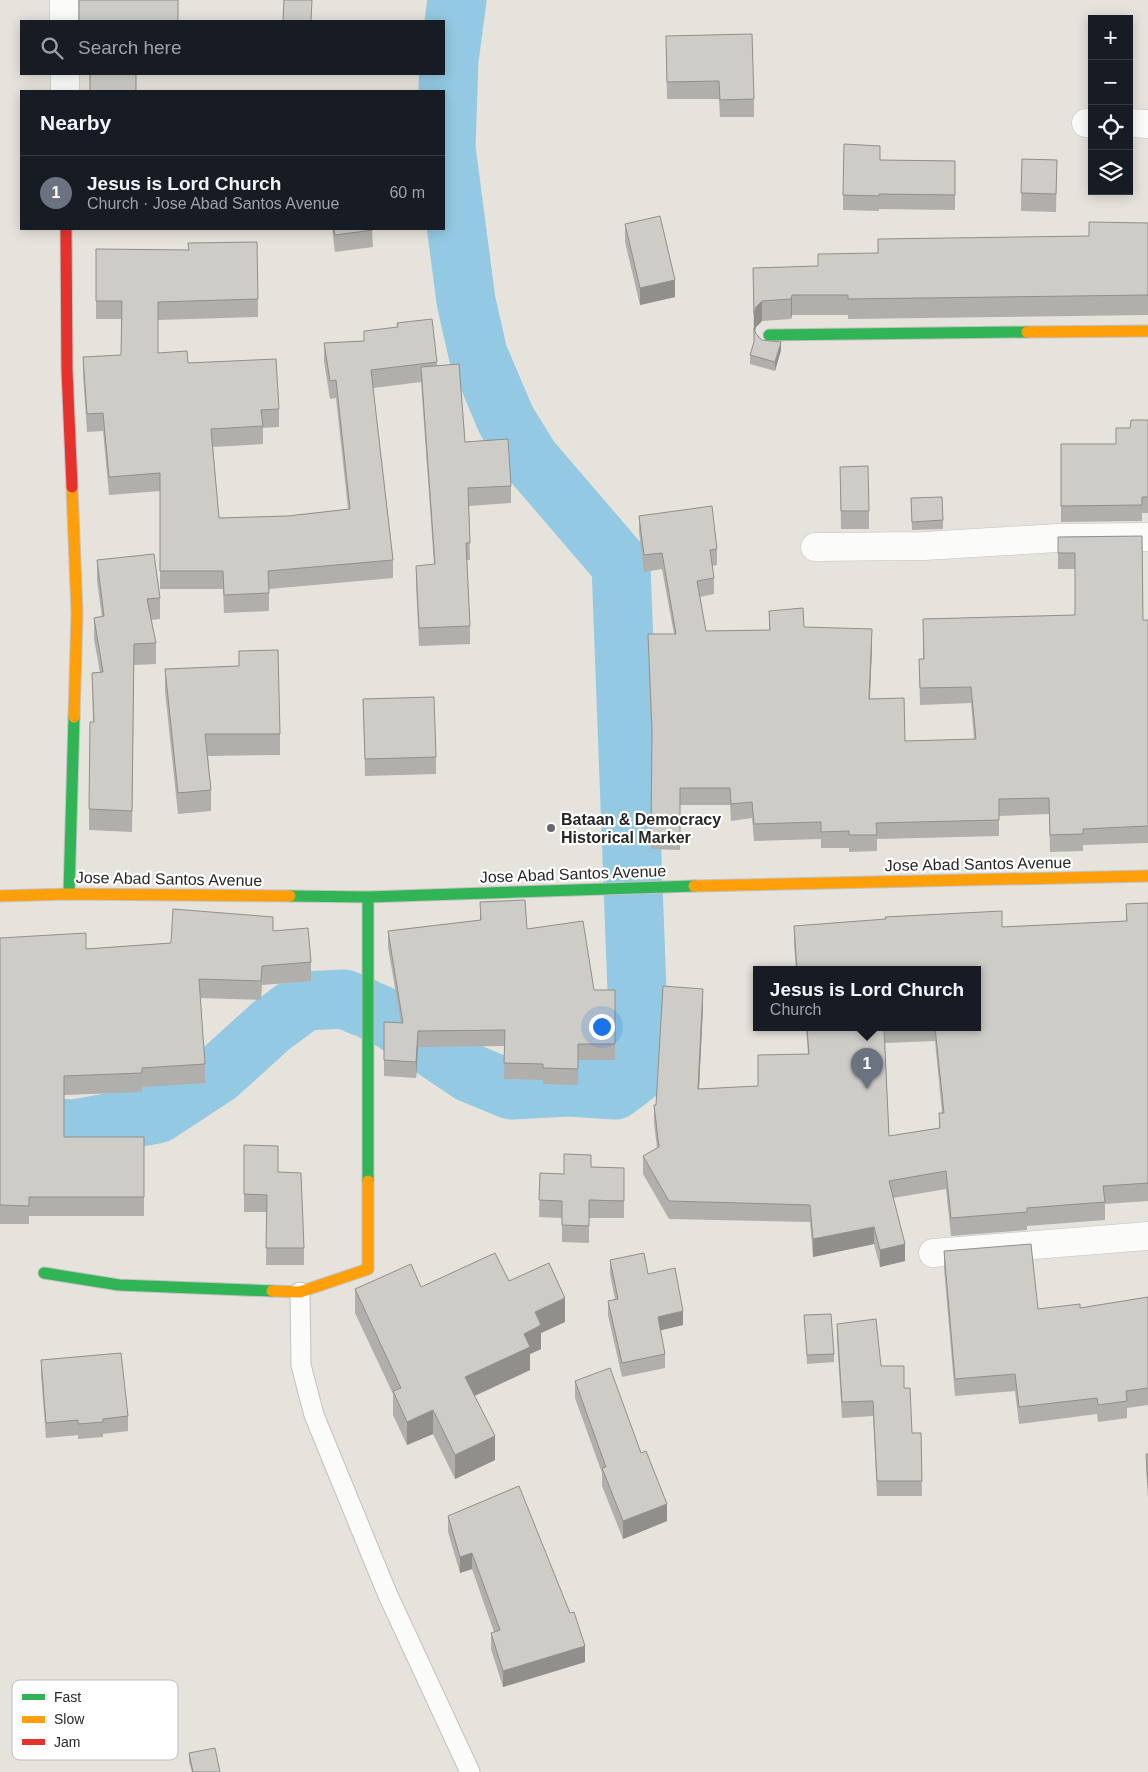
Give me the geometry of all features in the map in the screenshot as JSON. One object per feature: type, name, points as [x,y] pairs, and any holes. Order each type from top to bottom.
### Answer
[{"type":"main road","points":[[66,230],[68,371],[77,612],[69,894]]},
{"type":"main road","points":[[769,335],[1148,331]]},
{"type":"main road","name":"Jose Abad Santos Avenue","points":[[0,896],[69,894],[368,898],[686,886],[1148,876]]},
{"type":"main road","points":[[44,1273],[119,1285],[300,1292],[368,1269],[368,898]]},
{"type":"street","points":[[64,0],[64,20]]},
{"type":"street","points":[[65,75],[65,90]]},
{"type":"street","points":[[1133,123],[1148,124]]},
{"type":"street","points":[[815,547],[924,546],[1058,538],[1148,537]]},
{"type":"street","points":[[933,1253],[1148,1236]]},
{"type":"lane","points":[[300,1292],[301,1366],[314,1415],[387,1593],[470,1772]]},
{"type":"building","points":[[79,0],[178,0],[178,20],[79,20]]},
{"type":"building","points":[[284,0],[312,0],[311,20],[283,20]]},
{"type":"building","points":[[752,34],[754,99],[720,100],[719,81],[667,82],[666,36]]},
{"type":"building","points":[[90,75],[136,75],[136,90],[90,90]]},
{"type":"building","points":[[844,144],[880,146],[880,160],[955,161],[955,195],[843,195]]},
{"type":"building","points":[[1022,159],[1057,160],[1056,194],[1021,193]]},
{"type":"building","points":[[660,216],[675,280],[640,288],[625,224]]},
{"type":"building","points":[[1089,222],[1148,223],[1148,295],[848,299],[848,295],[792,295],[791,299],[762,301],[756,307],[754,314],[753,268],[818,266],[818,254],[878,253],[878,239],[1089,236]]},
{"type":"building","points":[[334,230],[373,230],[335,235]]},
{"type":"building","points":[[257,242],[258,299],[158,302],[158,353],[187,351],[188,363],[276,359],[279,409],[261,410],[263,426],[211,429],[219,518],[288,516],[350,509],[336,380],[330,381],[324,343],[364,341],[364,331],[398,327],[397,323],[432,319],[437,362],[371,370],[393,560],[268,571],[269,593],[224,595],[223,571],[160,571],[160,473],[109,477],[103,413],[87,414],[83,357],[121,355],[122,301],[96,301],[96,249],[189,250],[188,243]]},
{"type":"building","points":[[754,328],[756,334],[762,340],[781,342],[775,362],[750,355],[754,342]]},
{"type":"building","points":[[459,364],[465,442],[508,439],[511,486],[468,488],[470,543],[466,543],[470,626],[419,628],[416,566],[435,564],[421,367]]},
{"type":"building","points":[[1131,420],[1148,420],[1148,497],[1142,497],[1142,505],[1061,506],[1061,444],[1116,444],[1116,428],[1130,428]]},
{"type":"building","points":[[868,466],[869,511],[841,511],[840,467]]},
{"type":"building","points":[[942,497],[943,520],[912,522],[911,498]]},
{"type":"building","points":[[712,506],[717,549],[710,550],[714,578],[697,581],[706,631],[770,630],[769,611],[803,608],[804,627],[872,629],[869,699],[904,698],[905,741],[976,739],[971,687],[920,688],[919,659],[924,659],[923,619],[1075,615],[1075,553],[1058,553],[1058,537],[1142,536],[1143,620],[1148,620],[1148,826],[1083,829],[1083,834],[1050,835],[1049,798],[999,799],[999,820],[876,823],[877,835],[849,835],[849,831],[821,832],[821,822],[754,824],[752,802],[731,804],[730,788],[680,788],[680,833],[651,833],[652,731],[648,634],[676,634],[662,553],[644,555],[639,516]]},
{"type":"building","points":[[154,554],[160,598],[147,599],[156,643],[134,644],[132,811],[89,809],[90,722],[94,722],[92,673],[103,672],[94,618],[104,616],[97,560]]},
{"type":"building","points":[[278,650],[280,734],[205,734],[211,790],[178,793],[165,669],[239,666],[239,651]]},
{"type":"building","points":[[434,697],[436,757],[365,759],[363,699]]},
{"type":"building","points":[[525,900],[527,929],[583,921],[594,990],[615,990],[615,1044],[578,1044],[578,1069],[543,1068],[543,1064],[504,1063],[505,1030],[418,1031],[416,1062],[384,1060],[384,1022],[403,1023],[388,931],[481,920],[480,902]]},
{"type":"building","points":[[1148,903],[1148,1183],[1103,1186],[1105,1202],[1027,1208],[1027,1212],[951,1218],[946,1171],[889,1181],[905,1244],[880,1250],[874,1227],[813,1239],[810,1205],[669,1201],[643,1156],[659,1147],[654,1105],[656,1105],[663,986],[703,989],[698,1089],[758,1086],[758,1055],[809,1054],[807,1031],[884,1031],[889,1136],[940,1128],[939,1113],[944,1113],[935,1031],[981,1031],[981,966],[797,966],[794,926],[886,919],[885,917],[1002,911],[1002,927],[1127,921],[1126,904]]},
{"type":"building","points":[[173,909],[273,917],[273,931],[308,928],[311,962],[262,966],[261,981],[199,979],[205,1064],[142,1068],[142,1073],[64,1076],[64,1137],[144,1137],[144,1197],[29,1197],[29,1206],[0,1205],[0,938],[86,933],[86,949],[171,943]]},
{"type":"building","points":[[244,1145],[278,1146],[278,1172],[301,1173],[304,1248],[266,1248],[267,1195],[244,1194]]},
{"type":"building","points":[[564,1154],[591,1155],[591,1167],[624,1168],[624,1201],[589,1200],[589,1226],[562,1225],[562,1201],[539,1200],[540,1173],[564,1174]]},
{"type":"building","points":[[1031,1244],[1038,1309],[1080,1304],[1080,1308],[1148,1297],[1148,1388],[1126,1391],[1127,1401],[1098,1405],[1097,1398],[1019,1407],[1015,1374],[955,1379],[944,1251]]},
{"type":"building","points":[[495,1253],[509,1281],[549,1263],[565,1298],[535,1312],[541,1325],[524,1334],[530,1347],[465,1377],[495,1436],[455,1455],[433,1410],[407,1422],[393,1391],[401,1388],[355,1289],[411,1264],[421,1287]]},
{"type":"building","points":[[644,1253],[648,1274],[675,1268],[683,1311],[658,1317],[665,1354],[622,1363],[608,1301],[618,1299],[610,1260]]},
{"type":"building","points":[[831,1314],[834,1354],[807,1355],[804,1315]]},
{"type":"building","points":[[876,1319],[881,1366],[904,1366],[904,1388],[910,1388],[912,1433],[921,1433],[922,1481],[877,1481],[873,1401],[842,1402],[837,1324]]},
{"type":"building","points":[[121,1353],[128,1416],[103,1419],[103,1422],[78,1424],[78,1420],[46,1423],[41,1360]]},
{"type":"building","points":[[610,1368],[641,1453],[646,1451],[667,1504],[623,1521],[602,1468],[606,1467],[575,1381]]},
{"type":"building","points":[[1146,1454],[1148,1454],[1148,1484]]},
{"type":"building","points":[[519,1486],[570,1613],[574,1612],[585,1646],[503,1671],[491,1633],[500,1630],[472,1553],[460,1557],[448,1516]]},
{"type":"building","points":[[215,1748],[220,1772],[193,1772],[189,1753]]},
{"type":"waterway","points":[[374,1012],[391,1020],[470,1073],[511,1090],[569,1087],[615,1090],[640,1071],[621,565],[530,459],[506,420],[478,354],[466,301],[446,148],[449,60],[457,0]]},
{"type":"waterway","points":[[0,1125],[74,1129],[157,1114],[218,1074],[271,1026],[305,1001],[344,999],[363,1007]]},
{"type":"traffic: fast","points":[[769,335],[1027,332]]},
{"type":"traffic: fast","points":[[69,894],[74,717]]},
{"type":"traffic: fast","points":[[290,896],[368,897],[694,886]]},
{"type":"traffic: fast","points":[[368,897],[368,1181]]},
{"type":"traffic: fast","points":[[44,1273],[119,1285],[272,1291]]},
{"type":"traffic: slow","points":[[1027,332],[1148,331]]},
{"type":"traffic: slow","points":[[72,487],[77,613],[74,717]]},
{"type":"traffic: slow","points":[[694,886],[1148,876]]},
{"type":"traffic: slow","points":[[0,896],[69,894],[290,896]]},
{"type":"traffic: slow","points":[[272,1291],[300,1292],[368,1269],[368,1181]]},
{"type":"traffic: jam","points":[[66,230],[67,371],[72,487]]},
{"type":"place","name":"Bataan & Democracy Historical Marker","points":[[551,828]]},
{"type":"place","name":"Jesus is Lord Church","points":[[867,1089]]}]
